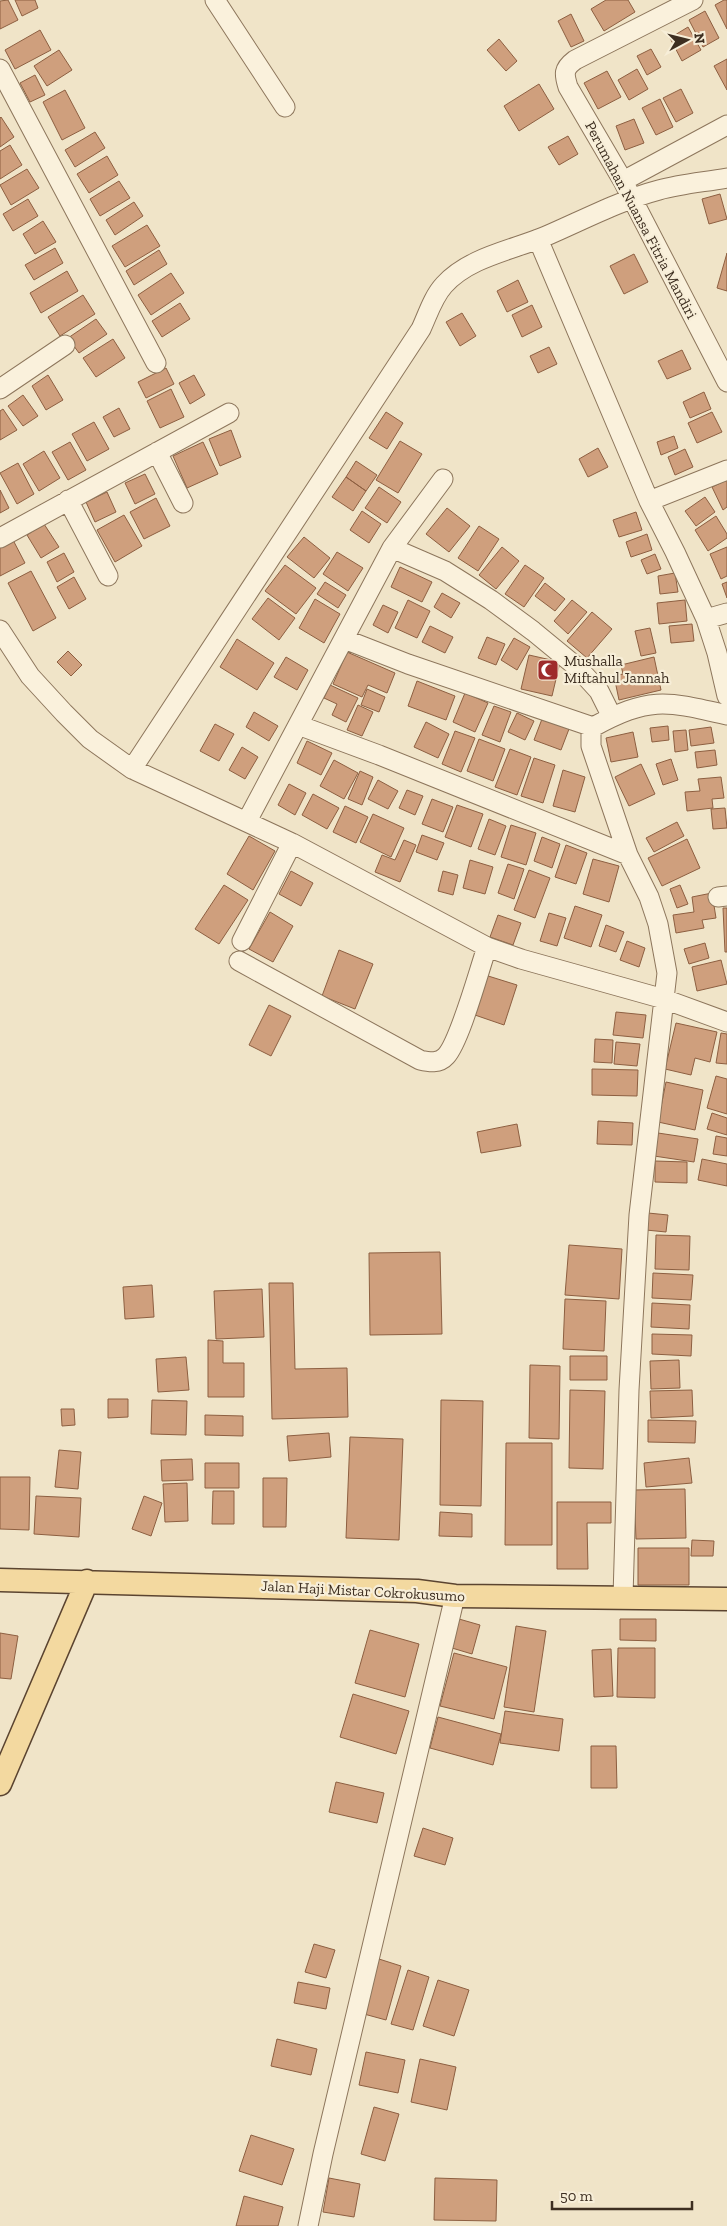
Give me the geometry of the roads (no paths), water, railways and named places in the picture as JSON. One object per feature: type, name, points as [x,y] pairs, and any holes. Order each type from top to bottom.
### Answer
[{"type":"main road","name":"Jalan Haji Mistar Cokrokusumo","points":[[0,1580],[418,1591],[455,1596],[727,1599]]},
{"type":"main road","points":[[0,1784],[86,1581]]},
{"type":"street","points":[[215,0],[285,107]]},
{"type":"street","name":"Perumahan Nuansa Fitria Mandiri","points":[[693,0],[575,60],[566,67],[564,73],[568,87],[623,181],[727,380]]},
{"type":"street","points":[[0,70],[156,363]]},
{"type":"street","points":[[623,181],[727,125]]},
{"type":"street","points":[[132,769],[421,329],[444,285],[478,262],[632,199],[659,190],[727,178]]},
{"type":"street","points":[[538,239],[649,501],[679,559],[706,619],[717,653],[727,696]]},
{"type":"street","points":[[0,389],[65,345]]},
{"type":"street","points":[[0,538],[229,413]]},
{"type":"street","points":[[157,452],[183,503]]},
{"type":"street","points":[[649,501],[727,470]]},
{"type":"street","points":[[247,821],[392,548],[443,479]]},
{"type":"street","points":[[68,500],[108,576]]},
{"type":"street","points":[[392,548],[445,571],[491,600],[533,631],[578,668],[599,691],[612,717]]},
{"type":"street","points":[[706,619],[727,613]]},
{"type":"street","points":[[0,630],[30,676],[64,713],[90,739],[132,769],[292,843],[487,947],[521,959],[664,999],[727,1022]]},
{"type":"street","points":[[344,639],[408,664],[594,728]]},
{"type":"street","points":[[624,1597],[629,1390],[639,1214],[667,973],[658,924],[649,897],[628,855],[591,746],[591,734],[594,728],[631,708],[661,703],[688,706],[727,715]]},
{"type":"street","points":[[298,724],[628,855]]},
{"type":"street","points":[[242,941],[292,843]]},
{"type":"street","points":[[239,962],[420,1060],[436,1062],[445,1057],[455,1040],[487,947]]},
{"type":"street","points":[[308,2226],[323,2154],[455,1596]]},
{"type":"place","name":"Mushalla Miftahul Jannah","points":[[548,670]]}]
